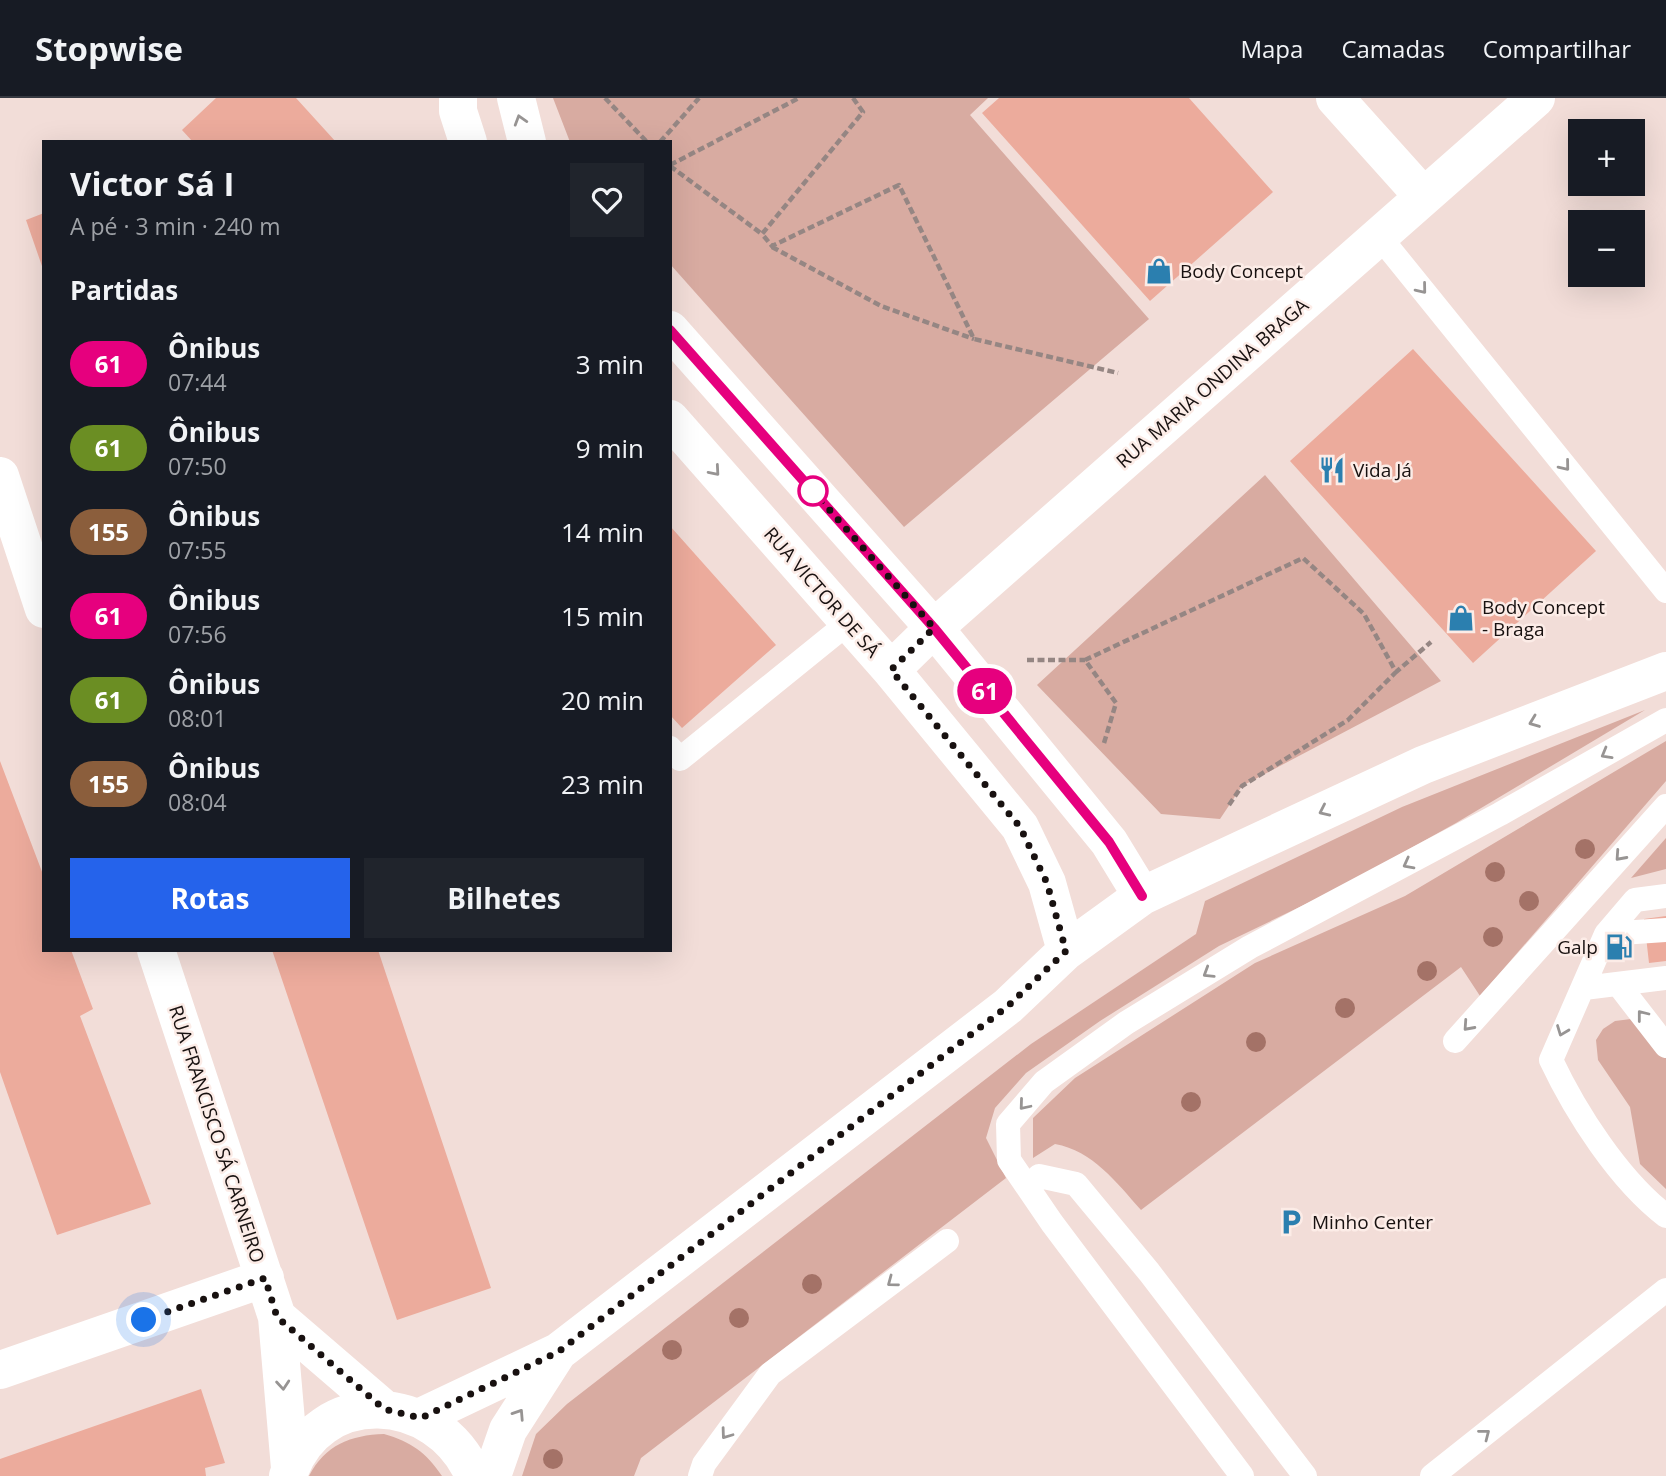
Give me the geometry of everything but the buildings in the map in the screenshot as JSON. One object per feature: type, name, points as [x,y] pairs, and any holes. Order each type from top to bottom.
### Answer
[{"type":"street","points":[[458,98],[458,111],[467,140]]},
{"type":"street","points":[[516,98],[526,140]]},
{"type":"street","points":[[1335,98],[1423,196]]},
{"type":"street","name":"RUA MARIA ONDINA BRAGA","points":[[891,670],[934,628],[1536,98]]},
{"type":"street","points":[[672,332],[934,628],[1109,842],[1142,896]]},
{"type":"street","name":"RUA VICTOR DE SÁ","points":[[672,421],[891,670],[1020,827],[1047,883],[1066,951]]},
{"type":"street","points":[[0,476],[42,603]]},
{"type":"street","points":[[421,1418],[558,1352],[1008,1006],[1066,951],[1142,896],[1423,765],[1666,671]]},
{"type":"street","name":"RUA FRANCISCO SÁ CARNEIRO","points":[[157,952],[277,1317],[289,1472]]},
{"type":"street","points":[[0,1370],[265,1278]]},
{"type":"street","points":[[277,1317],[384,1409]]},
{"type":"street","points":[[492,1476],[508,1430],[558,1352]]},
{"type":"street","points":[[289,1472],[306,1443],[328,1424],[355,1412],[384,1409],[421,1418],[446,1433],[465,1455],[474,1476]]},
{"type":"lane","points":[[1379,236],[1666,591]]},
{"type":"lane","points":[[672,750],[680,759],[848,622]]},
{"type":"lane","points":[[1242,1476],[1052,1223],[1009,1160],[1008,1124],[1044,1082],[1126,1023],[1205,974],[1666,720]]},
{"type":"lane","points":[[1455,1041],[1666,806]]},
{"type":"lane","points":[[1666,896],[1635,900],[1606,934],[1584,988],[1566,1020],[1551,1060],[1566,1091],[1629,1182],[1666,1216]]},
{"type":"lane","points":[[1606,934],[1666,930]]},
{"type":"lane","points":[[1584,988],[1664,981]]},
{"type":"lane","points":[[1618,984],[1666,1046]]},
{"type":"lane","points":[[1039,1176],[1076,1184],[1149,1272],[1305,1476]]},
{"type":"lane","points":[[700,1476],[704,1464],[770,1374],[947,1241]]},
{"type":"lane","points":[[1432,1476],[1666,1290]]},
{"type":"path","points":[[605,98],[645,140]]},
{"type":"path","points":[[662,140],[699,98]]},
{"type":"path","points":[[672,164],[799,98]]},
{"type":"path","points":[[761,234],[863,112],[853,98]]},
{"type":"path","points":[[672,167],[761,234],[772,246],[881,306],[974,339],[1118,373]]},
{"type":"path","points":[[772,246],[899,185],[974,339]]},
{"type":"path","points":[[1027,660],[1085,660],[1303,558],[1364,614],[1396,671]]},
{"type":"path","points":[[1227,808],[1242,786],[1348,720],[1396,671],[1431,642]]},
{"type":"path","points":[[1085,660],[1116,703],[1104,743]]},
{"type":"shaded area","points":[[553,98],[988,98],[970,115],[1149,319],[904,527],[672,266],[672,140],[569,140]]},
{"type":"shaded area","points":[[1265,475],[1441,681],[1242,786],[1220,819],[1161,814],[1037,685]]},
{"type":"shaded area","points":[[1645,710],[1456,823],[1337,889],[1219,946],[1100,1021],[1026,1073],[995,1108],[986,1138],[1006,1178],[641,1458],[634,1476],[522,1476],[536,1434],[567,1404],[1031,1044],[1196,934],[1205,901],[1402,807]]},
{"type":"shaded area","points":[[1666,741],[1666,781],[1480,996],[1461,967],[1141,1210],[1103,1169],[1081,1153],[1055,1144],[1033,1158],[1033,1118],[1075,1078],[1255,963],[1405,896]]},
{"type":"shaded area","points":[[1666,838],[1666,869],[1631,878]]},
{"type":"shaded area","points":[[1631,1019],[1666,1058],[1666,1189],[1640,1164],[1630,1107],[1598,1060],[1596,1040],[1603,1029],[1615,1021]]},
{"type":"shaded area","points":[[384,1434],[417,1449],[442,1476],[309,1476],[315,1465],[331,1449],[350,1440]]},
{"type":"bus line","name":"61","points":[[672,332],[934,628],[1109,842],[1142,896]]},
{"type":"place","name":"Body Concept","points":[[1159,271]]},
{"type":"place","name":"Vida Já","points":[[1332,470]]},
{"type":"place","name":"Body Concept - Braga","points":[[1461,618]]},
{"type":"place","name":"Galp","points":[[1619,947]]},
{"type":"place","name":"Minho Center","points":[[1291,1222]]},
{"type":"route","points":[[144,1320],[265,1278],[277,1317],[384,1409],[421,1418],[558,1352],[1008,1006],[1066,951],[1047,883],[1020,827],[891,670],[934,628],[811,489],[813,491]]}]
